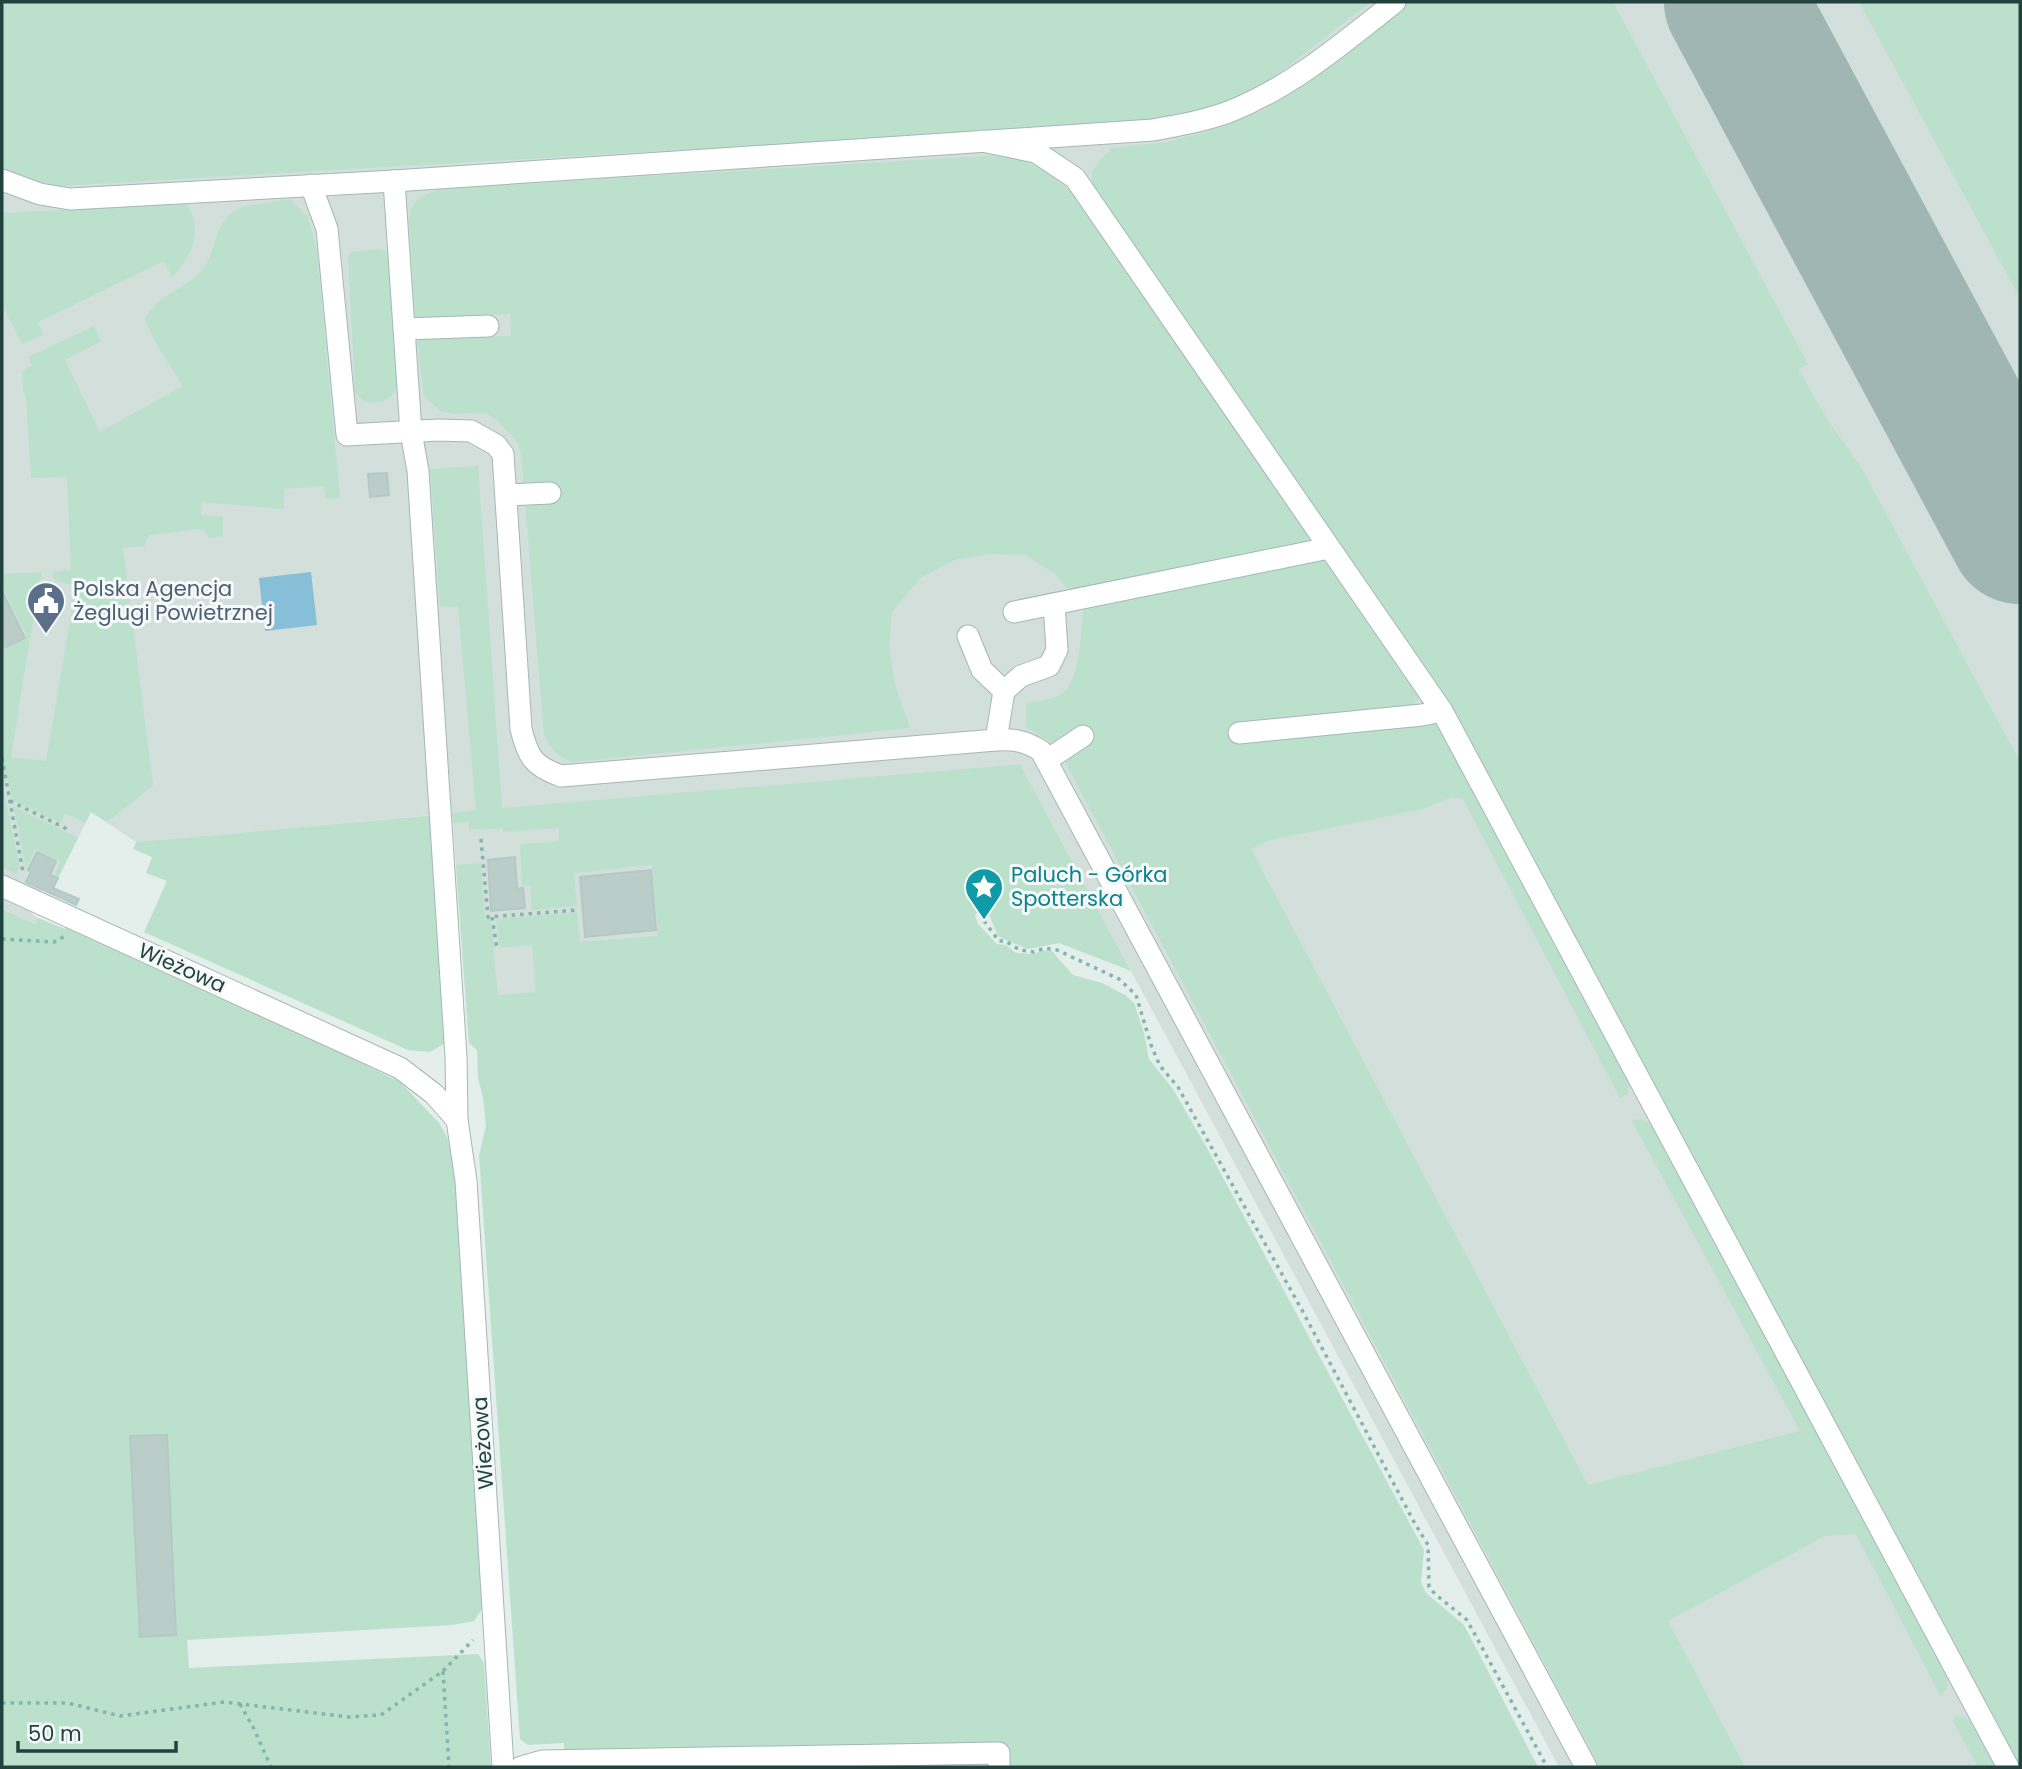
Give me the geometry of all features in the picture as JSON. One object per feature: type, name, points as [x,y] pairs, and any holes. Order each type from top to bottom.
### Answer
[{"type":"lane","points":[[2,180],[40,194],[70,199],[394,181],[1153,130],[1201,121],[1230,111],[1287,83],[1332,52],[1395,2]]},
{"type":"lane","points":[[982,141],[1036,152],[1075,178],[1442,711],[2008,1767]]},
{"type":"lane","name":"Wieżowa","points":[[394,181],[442,814],[457,1120],[466,1181],[503,1767]]},
{"type":"lane","points":[[311,186],[327,229],[347,435],[471,431],[496,445],[503,454],[521,729],[526,749],[544,770],[561,775],[1013,739],[1029,743],[1041,751],[1586,1767]]},
{"type":"lane","points":[[405,329],[488,326]]},
{"type":"lane","points":[[507,495],[550,492]]},
{"type":"lane","points":[[1014,612],[1329,548]]},
{"type":"lane","points":[[996,740],[1004,691],[1021,676],[1049,666],[1057,650],[1054,604]]},
{"type":"lane","points":[[968,636],[982,670],[1004,691]]},
{"type":"lane","points":[[1239,733],[1442,711]]},
{"type":"lane","points":[[1047,760],[1083,736]]},
{"type":"lane","name":"Wieżowa","points":[[11,883],[45,906],[400,1068],[434,1094],[457,1120]]},
{"type":"lane","points":[[521,1767],[542,1761],[744,1762],[999,1753],[999,1767]]},
{"type":"path","points":[[2,758],[23,870],[11,883]]},
{"type":"path","points":[[10,801],[71,831]]},
{"type":"path","points":[[481,839],[488,917],[577,910]]},
{"type":"path","points":[[492,917],[497,948]]},
{"type":"path","points":[[984,921],[999,941],[1005,941],[1020,950],[1056,950],[1119,979],[1136,995],[1160,1066],[1178,1087],[1428,1545],[1429,1587],[1467,1620],[1547,1767]]},
{"type":"path","points":[[2,939],[54,942],[88,925]]},
{"type":"path","points":[[2,1703],[68,1703],[120,1716],[225,1702],[349,1717],[381,1715],[443,1671],[494,1619]]},
{"type":"path","points":[[443,1671],[449,1767]]},
{"type":"path","points":[[240,1704],[271,1767]]},
{"type":"shaded area","points":[[2,2],[2020,2],[2020,1767],[1559,1767],[1020,764],[685,793],[685,1060],[469,1044],[452,813],[136,842],[91,812],[53,888],[44,884],[32,914],[38,918],[35,924],[2,909]]},
{"type":"green space","points":[[2,2],[1371,2],[1270,80],[1226,101],[1176,116],[1125,124],[60,186],[23,178],[2,168]]},
{"type":"green space","points":[[1408,2],[1613,2],[1808,364],[1798,369],[1831,425],[1861,467],[2020,762],[2020,1765],[1449,701],[1092,185],[1092,171],[1111,148],[1167,142],[1216,129],[1259,112],[1290,94]]},
{"type":"green space","points":[[1859,2],[2020,2],[2020,298]]},
{"type":"green space","points":[[1000,155],[1047,170],[1070,191],[1314,543],[1070,591],[1054,573],[1026,555],[987,554],[954,560],[920,578],[892,612],[889,647],[895,685],[910,728],[572,762],[556,754],[544,736],[521,451],[515,439],[486,413],[442,412],[424,396],[417,341],[418,337],[490,332],[491,336],[511,336],[510,314],[491,315],[490,319],[417,318],[409,219],[413,206],[423,196],[440,189]]},
{"type":"green space","points":[[290,199],[308,217],[317,251],[340,498],[326,499],[324,486],[284,489],[284,509],[202,502],[201,515],[223,517],[223,536],[208,538],[205,531],[198,529],[150,535],[145,546],[123,548],[153,786],[107,822],[91,812],[85,823],[65,813],[61,823],[12,800],[8,779],[2,784],[2,651],[27,637],[2,586],[2,574],[42,572],[11,757],[46,761],[76,586],[54,580],[52,572],[71,570],[67,477],[31,478],[22,371],[32,366],[28,357],[94,326],[101,341],[65,360],[100,432],[183,386],[155,342],[145,319],[156,304],[191,280],[205,266],[222,223],[228,216],[247,206]]},
{"type":"green space","points":[[186,204],[192,213],[195,233],[190,252],[172,277],[164,261],[38,322],[43,335],[22,344],[2,304],[2,213]]},
{"type":"green space","points":[[380,249],[389,252],[397,387],[388,398],[371,403],[359,397],[355,391],[348,257],[351,252]]},
{"type":"green space","points":[[478,466],[502,808],[1020,764],[1131,971],[1059,943],[1028,949],[1001,938],[986,907],[975,915],[978,924],[997,944],[1006,945],[1016,953],[1035,954],[1051,950],[1073,975],[1102,983],[1134,1003],[1149,1059],[1173,1089],[1207,1148],[1424,1550],[1421,1582],[1426,1593],[1464,1625],[1538,1767],[1006,1767],[1005,1748],[564,1754],[564,1743],[528,1745],[520,1739],[479,1155],[486,1126],[478,1078],[477,1050],[469,1043],[456,865],[481,863],[485,919],[491,919],[498,995],[536,992],[532,945],[500,948],[496,919],[577,912],[580,942],[658,936],[652,865],[574,873],[577,906],[532,910],[530,885],[522,885],[520,844],[559,841],[559,828],[503,832],[503,828],[469,830],[469,822],[453,823],[452,813],[476,810],[458,607],[440,606],[430,469]]},
{"type":"green space","points":[[1311,559],[1316,562],[1326,561],[1421,695],[1411,708],[1436,723],[1629,1079],[1628,1094],[1620,1098],[1463,799],[1453,797],[1422,809],[1271,840],[1251,849],[1588,1485],[1800,1431],[1632,1121],[1642,1120],[1656,1128],[1948,1674],[1947,1690],[1940,1695],[1856,1534],[1825,1536],[1668,1621],[1745,1767],[1600,1767],[1063,758],[1060,743],[1050,742],[1026,727],[1026,703],[1056,697],[1070,685],[1077,664],[1084,605]]},
{"type":"green space","points":[[2,784],[20,867],[16,874],[2,867]]},
{"type":"green space","points":[[14,807],[78,838],[58,878],[54,876],[61,861],[35,849],[26,868]]},
{"type":"green space","points":[[435,815],[447,1042],[430,1052],[408,1050],[144,932],[167,881],[146,873],[152,857],[133,849],[136,842]]},
{"type":"green space","points":[[2,909],[35,924],[38,918],[65,929],[68,922],[400,1082],[439,1123],[447,1137],[456,1169],[482,1609],[474,1621],[452,1625],[187,1640],[189,1668],[478,1654],[484,1663],[491,1767],[2,1767]]},
{"type":"green space","points":[[1958,1716],[1965,1718],[1977,1729],[1997,1767],[1978,1767],[1952,1720]]},
{"type":"water","points":[[311,572],[317,625],[265,631],[259,578]]},
{"type":"building","points":[[387,473],[389,495],[370,497],[368,474]]},
{"type":"building","points":[[2,591],[25,638],[2,649]]},
{"type":"building","points":[[37,852],[56,861],[50,875],[58,878],[53,888],[79,899],[76,905],[26,882],[31,872],[28,870]]},
{"type":"building","points":[[515,857],[517,889],[523,888],[525,908],[491,911],[488,860]]},
{"type":"building","points":[[651,870],[656,930],[585,937],[580,877]]},
{"type":"building","points":[[167,1435],[176,1635],[140,1637],[130,1436]]},
{"type":"runway","points":[[1735,2],[2020,533]]},
{"type":"place","name":"Polska Agencja Żeglugi Powietrznej","points":[[46,635]]},
{"type":"place","name":"Paluch - Górka Spotterska","points":[[984,921]]}]
